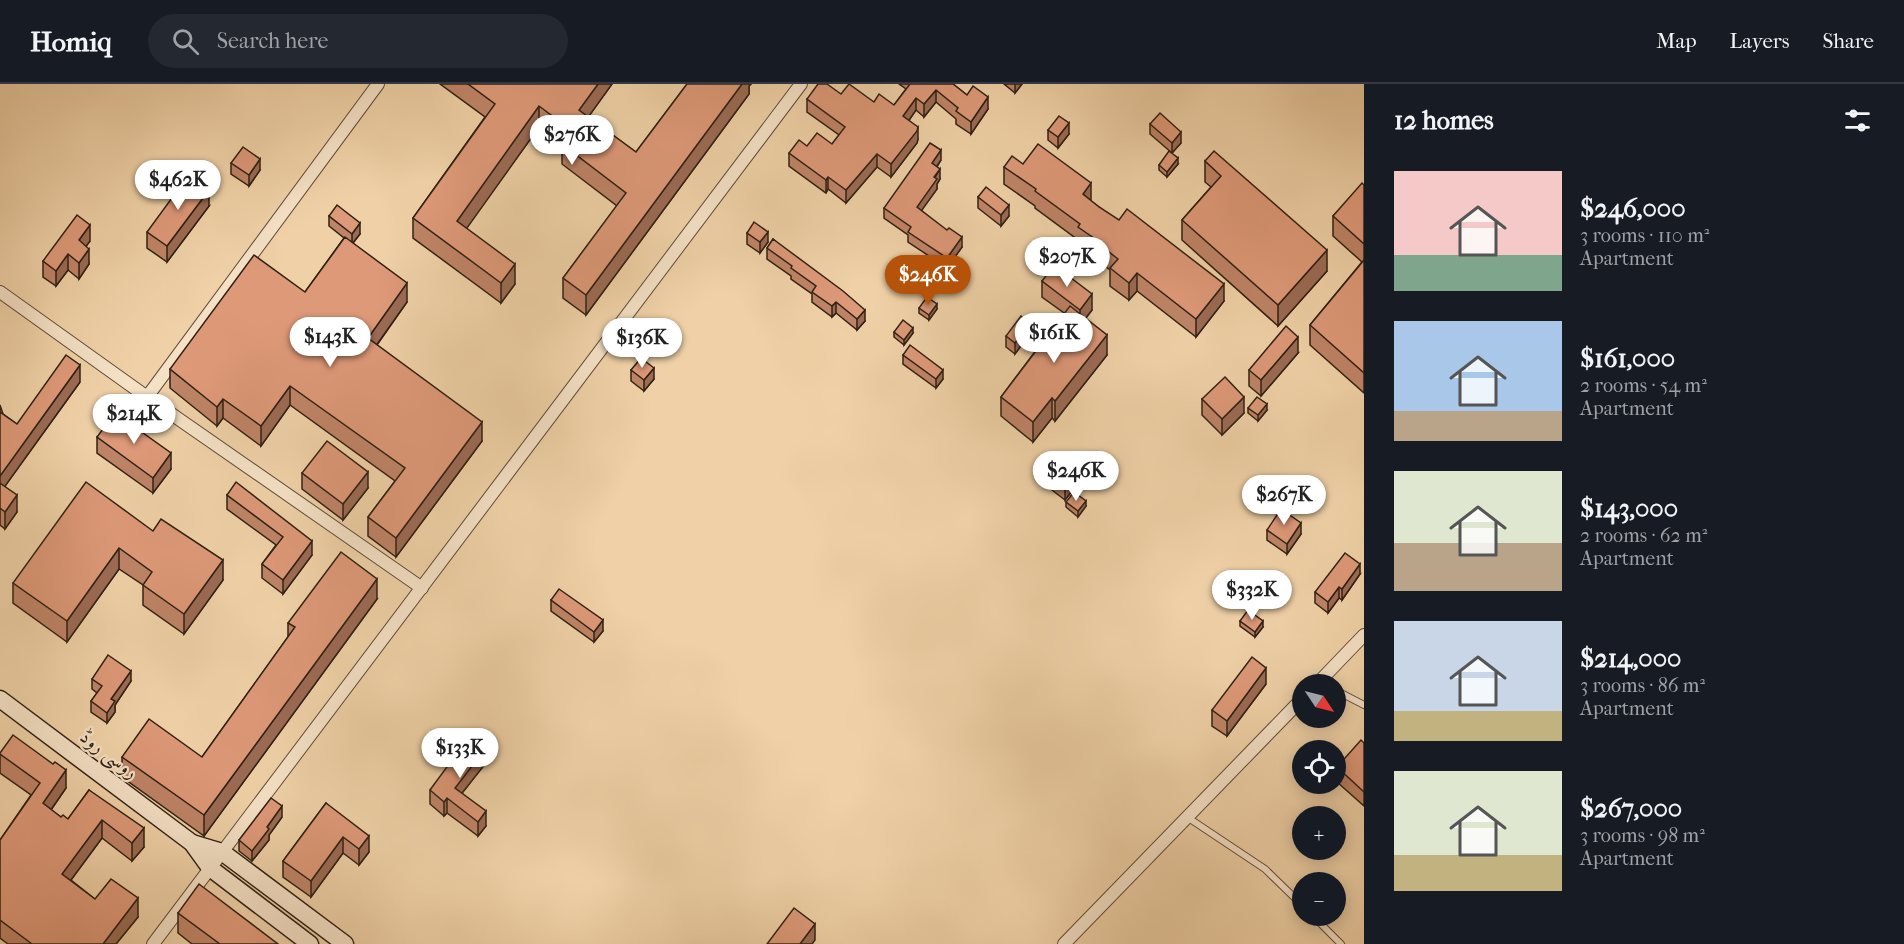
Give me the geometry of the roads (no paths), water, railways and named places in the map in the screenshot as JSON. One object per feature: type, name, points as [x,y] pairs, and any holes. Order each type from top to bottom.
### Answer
[{"type":"main road","name":"روسی روڈ","points":[[0,699],[192,843],[210,868],[310,944]]},
{"type":"main road","name":"روسی روڈ","points":[[192,843],[222,852],[345,944]]},
{"type":"street","points":[[147,398],[378,84]]},
{"type":"street","points":[[153,944],[801,84]]},
{"type":"street","points":[[0,292],[147,398],[422,588]]},
{"type":"street","points":[[1327,674],[1364,635]]},
{"type":"street","points":[[1064,944],[1292,709]]},
{"type":"lane","points":[[1346,696],[1364,705]]},
{"type":"lane","points":[[1187,818],[1265,869],[1292,895]]},
{"type":"lane","points":[[1323,926],[1341,944]]}]
